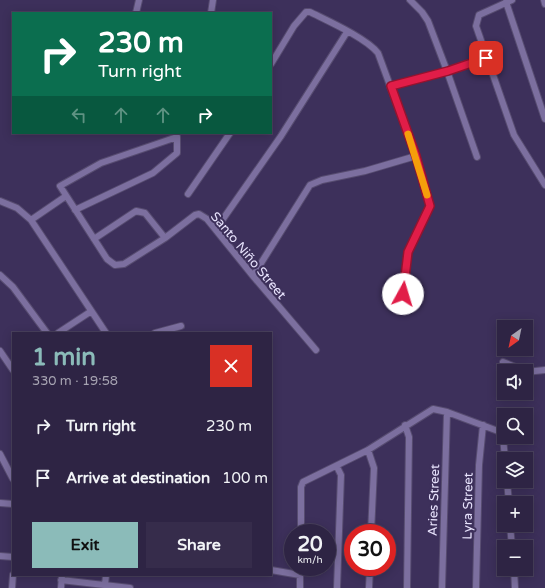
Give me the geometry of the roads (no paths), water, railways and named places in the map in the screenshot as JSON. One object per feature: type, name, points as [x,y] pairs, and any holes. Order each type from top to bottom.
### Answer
[{"type":"street","points":[[136,12],[138,0]]},
{"type":"street","points":[[211,12],[213,0]]},
{"type":"street","points":[[410,0],[422,12],[428,21],[448,71],[477,157]]},
{"type":"street","points":[[544,0],[545,4]]},
{"type":"street","points":[[545,119],[509,1],[482,13],[477,19],[476,26],[514,135],[545,185]]},
{"type":"street","points":[[272,62],[294,26],[306,12],[310,12],[347,32],[372,47],[378,53],[416,156],[430,206],[408,252],[403,294]]},
{"type":"street","points":[[216,229],[280,136],[347,32]]},
{"type":"street","points":[[391,86],[448,71],[486,58]]},
{"type":"street","points":[[188,194],[229,134]]},
{"type":"street","points":[[75,210],[161,168],[177,153],[176,135]]},
{"type":"street","name":"Santo Niño Street","points":[[176,135],[101,163],[60,186],[94,239],[111,262],[119,265],[165,238],[195,215],[203,216],[216,229],[253,276],[316,350]]},
{"type":"street","points":[[253,276],[310,185],[322,180],[365,171],[416,156]]},
{"type":"street","points":[[31,220],[66,196]]},
{"type":"street","points":[[0,201],[17,208],[31,220],[90,312],[105,332]]},
{"type":"street","points":[[94,239],[136,211],[145,213],[165,238]]},
{"type":"street","points":[[0,275],[13,287],[46,332]]},
{"type":"street","points":[[60,332],[90,312]]},
{"type":"street","points":[[159,332],[181,326]]},
{"type":"street","points":[[0,351],[12,369]]},
{"type":"street","points":[[504,362],[509,364]]},
{"type":"street","points":[[533,371],[545,370]]},
{"type":"street","points":[[301,524],[301,486],[303,482],[337,467],[368,450],[405,425],[433,409],[447,412],[498,431],[503,437],[504,452]]},
{"type":"street","name":"Aries Street","points":[[442,588],[447,412]]},
{"type":"street","points":[[405,425],[410,437],[406,588]]},
{"type":"street","name":"Lyra Street","points":[[476,588],[479,465],[483,425]]},
{"type":"street","points":[[368,450],[374,468],[372,524]]},
{"type":"street","points":[[0,454],[12,477]]},
{"type":"street","points":[[337,467],[340,475],[337,588]]},
{"type":"street","points":[[0,503],[12,504]]},
{"type":"street","points":[[0,556],[12,557]]},
{"type":"street","points":[[272,570],[284,572]]},
{"type":"street","points":[[12,588],[13,576]]},
{"type":"street","points":[[105,585],[106,576]]},
{"type":"street","points":[[300,576],[300,588]]},
{"type":"street","points":[[369,588],[370,576]]},
{"type":"street","points":[[514,576],[515,588]]},
{"type":"street","points":[[61,588],[62,577],[130,588]]}]
